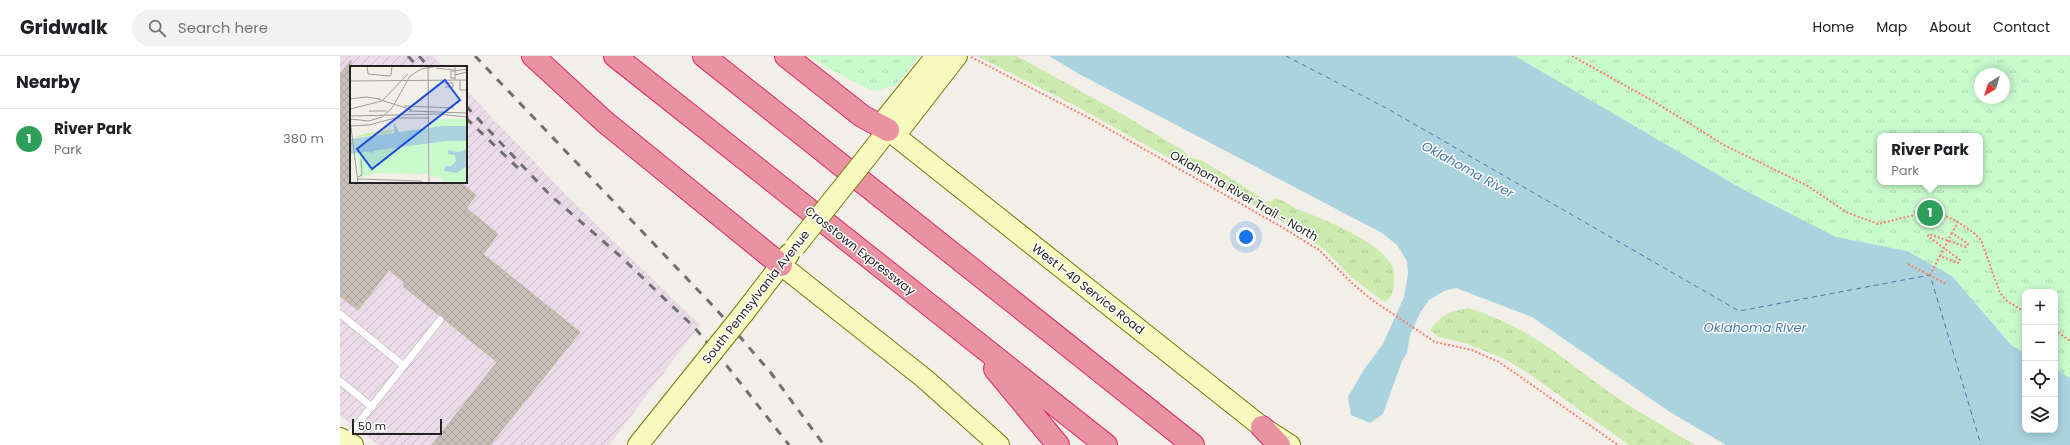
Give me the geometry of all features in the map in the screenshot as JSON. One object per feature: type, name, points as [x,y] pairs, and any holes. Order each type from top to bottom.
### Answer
[{"type":"highway","points":[[534,56],[605,122],[781,265]]},
{"type":"highway","name":"Crosstown Expressway","points":[[614,56],[1106,445]]},
{"type":"highway","points":[[704,56],[1193,445]]},
{"type":"highway","points":[[786,56],[862,116],[888,130]]},
{"type":"highway","points":[[966,335],[1058,445]]},
{"type":"highway","points":[[1262,427],[1279,445]]},
{"type":"main road","points":[[888,130],[902,128],[912,100],[936,56]]},
{"type":"main road","points":[[912,100],[958,56]]},
{"type":"main road","name":"South Pennsylvania Avenue","points":[[638,445],[888,130]]},
{"type":"main road","name":"West I-40 Service Road","points":[[888,130],[1262,427],[1290,445]]},
{"type":"main road","points":[[781,265],[925,379],[1000,445]]},
{"type":"lane","points":[[340,314],[404,366]]},
{"type":"lane","points":[[346,441],[440,320]]},
{"type":"lane","points":[[340,381],[372,407]]},
{"type":"path","name":"Oklahoma River Trail - North","points":[[968,56],[1097,122],[1280,226],[1319,250],[1353,284],[1378,305],[1431,339],[1444,345],[1472,350],[1499,362],[1618,445]]},
{"type":"path","points":[[1572,56],[1653,101],[1724,145],[1806,185],[1848,213],[1878,224],[1927,212],[1944,215],[1958,222],[1981,240],[1994,283],[2007,301],[2022,310]]},
{"type":"path","points":[[1930,275],[1958,222]]},
{"type":"path","points":[[1940,256],[1958,263],[1960,260],[1928,236],[1929,234],[1966,247],[1968,244],[1952,233]]},
{"type":"path","points":[[1908,264],[1946,284]]},
{"type":"path","points":[[2058,332],[2070,341]]},
{"type":"shaded area","points":[[340,56],[433,56],[443,66],[350,66],[350,183],[467,183],[467,91],[566,195],[700,325],[609,445],[378,445],[340,415]]},
{"type":"green space","points":[[807,56],[920,56],[895,86],[874,91],[858,84]]},
{"type":"green space","points":[[977,56],[1017,56],[1124,115],[1182,150],[1189,157],[1203,161],[1265,201],[1270,202],[1275,198],[1279,199],[1299,210],[1323,219],[1352,233],[1379,250],[1388,260],[1394,270],[1394,288],[1391,295],[1384,302],[1351,277],[1325,250],[1287,224],[1076,106]]},
{"type":"green space","points":[[1515,56],[2070,56],[2070,378],[2058,371],[2058,289],[2022,289],[2022,351],[2011,345],[1952,276],[1907,251],[1836,237],[1744,190]]},
{"type":"green space","points":[[1468,308],[1489,315],[1526,333],[1609,392],[1695,445],[1629,445],[1528,373],[1505,359],[1465,343],[1438,337],[1430,330],[1446,314]]},
{"type":"water","name":"Oklahoma River","points":[[1049,56],[1515,56],[1744,190],[1836,237],[1907,251],[1952,276],[2011,345],[2022,351],[2022,433],[2058,433],[2058,371],[2070,378],[2070,445],[1726,445],[1670,412],[1532,317],[1456,288],[1444,291],[1429,300],[1420,313],[1410,335],[1407,353],[1402,361],[1383,414],[1370,423],[1351,415],[1348,397],[1363,371],[1383,344],[1404,297],[1408,274],[1407,261],[1397,245],[1382,233],[1079,74]]},
{"type":"building","points":[[351,60],[350,183],[461,183],[476,195],[466,208],[498,234],[483,254],[580,332],[490,445],[432,445],[497,362],[445,320],[443,316],[439,315],[403,286],[405,283],[389,270],[358,310],[340,296],[340,74]]},
{"type":"ferry route","points":[[1286,56],[1388,109],[1739,311],[1930,275],[1981,445]]},
{"type":"railway","points":[[408,56],[417,66]]},
{"type":"railway","points":[[419,56],[428,66]]},
{"type":"railway","points":[[475,56],[715,308],[771,373],[824,445]]},
{"type":"railway","points":[[467,107],[550,195],[620,256],[694,327],[727,366],[789,445]]},
{"type":"railway","points":[[467,119],[518,168]]},
{"type":"place","name":"River Park","points":[[1930,213]]}]
